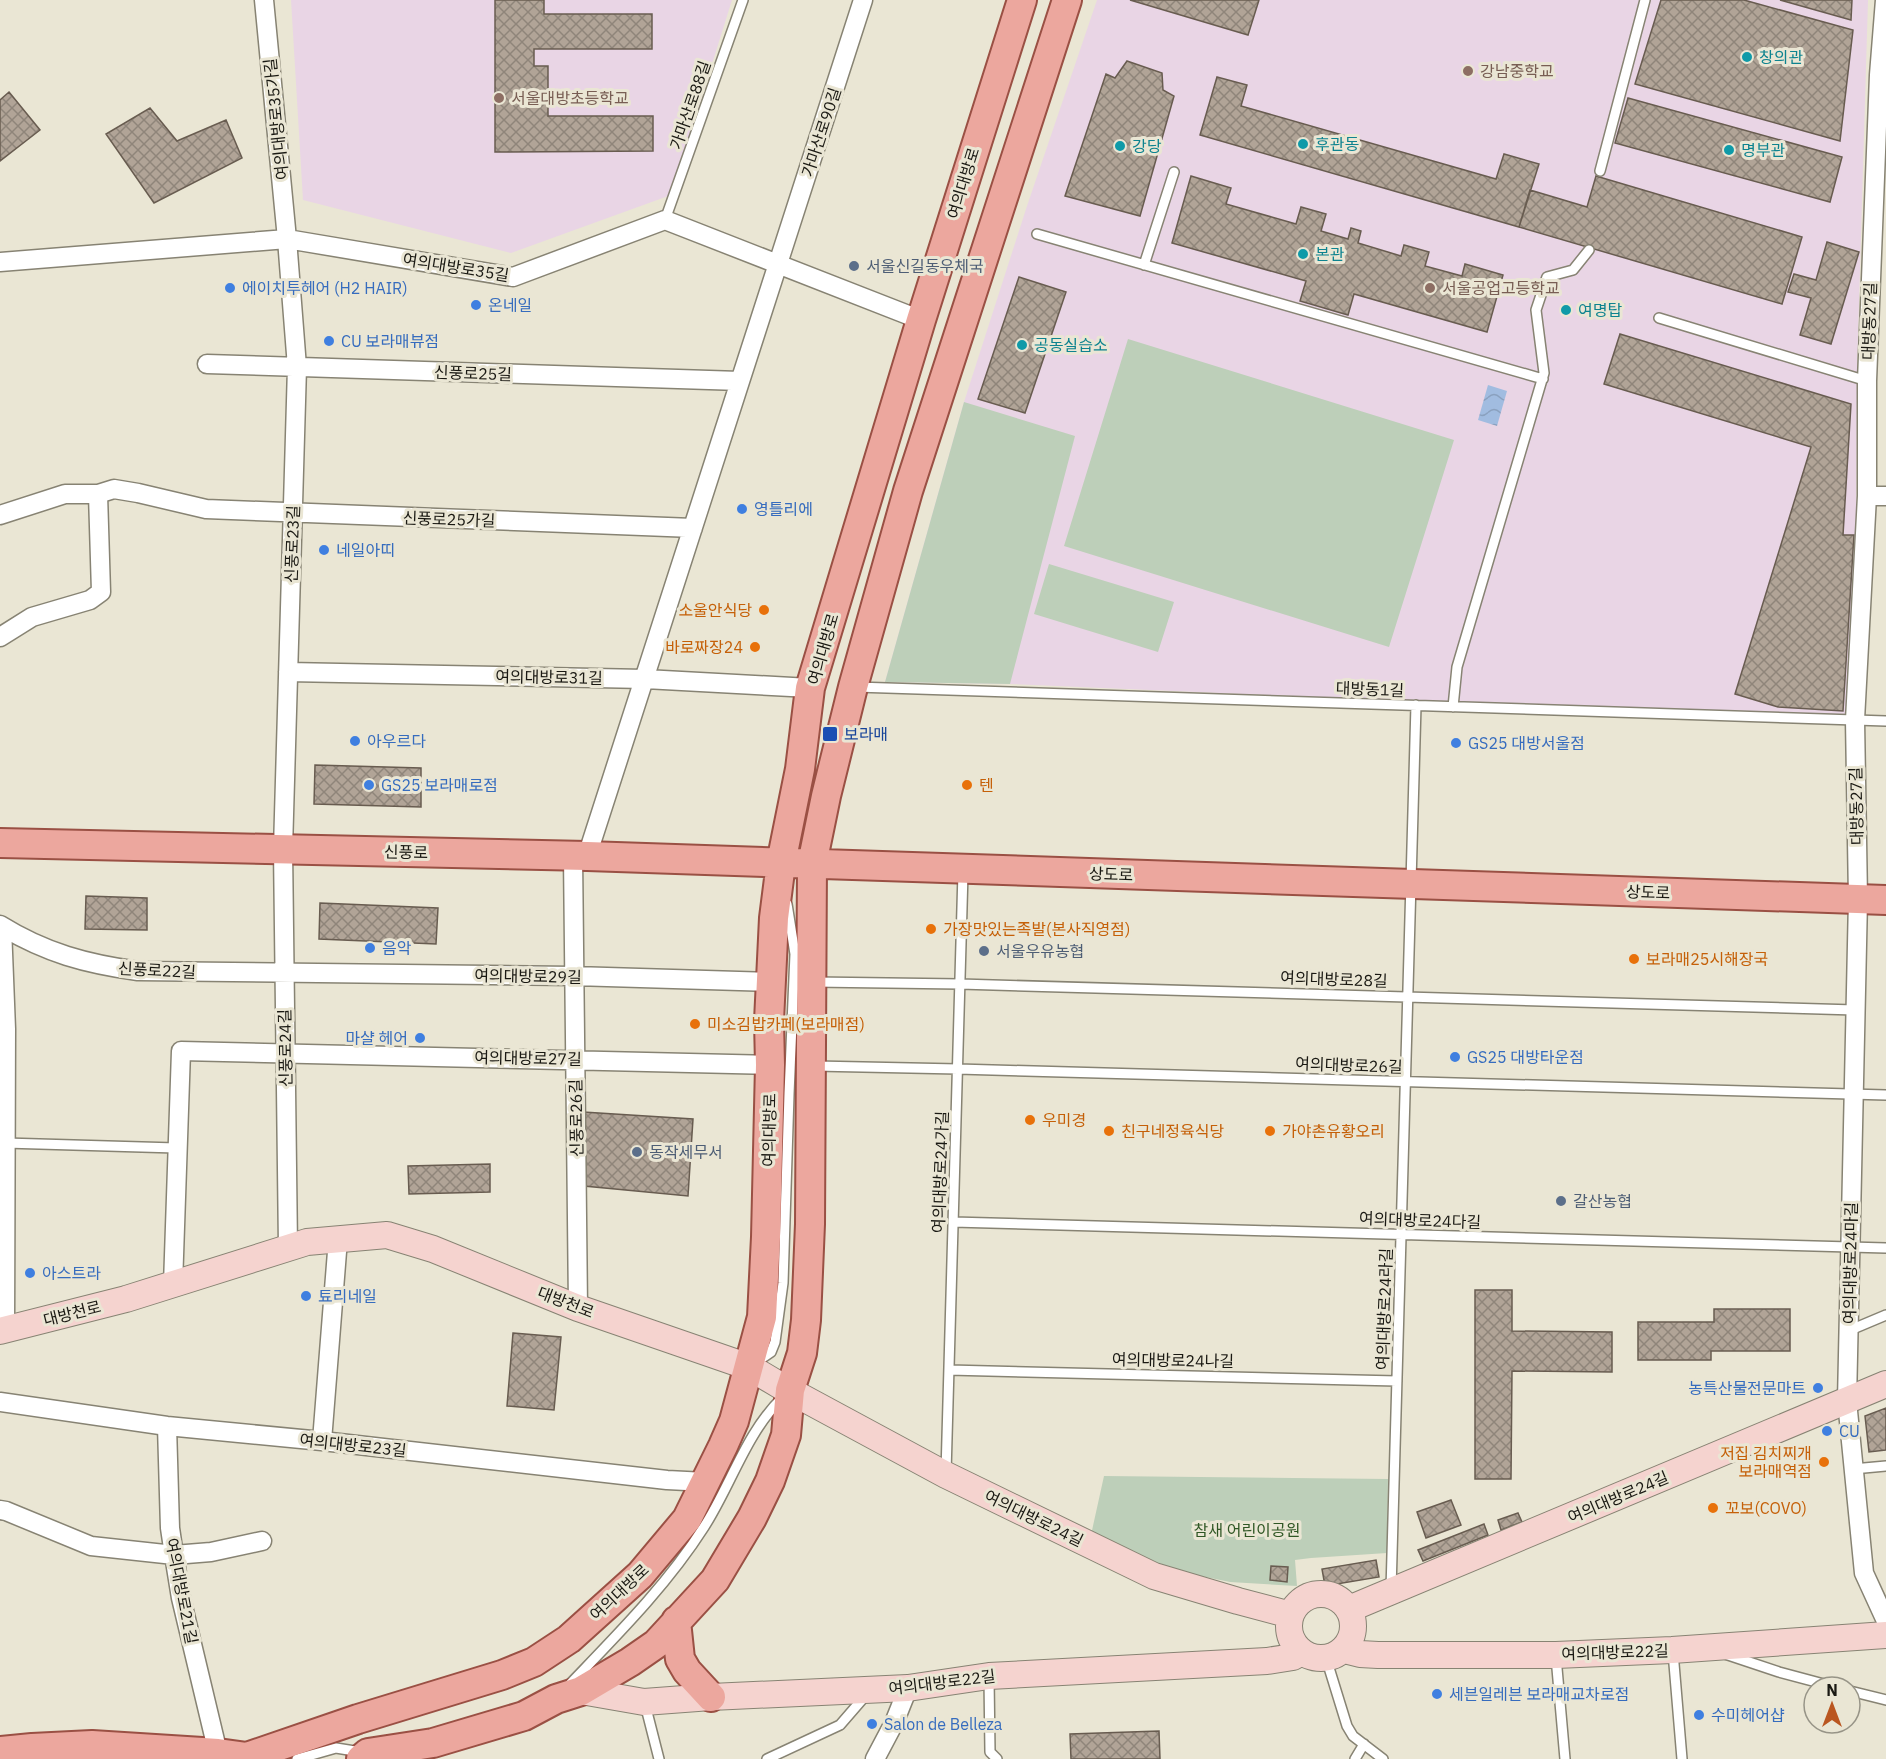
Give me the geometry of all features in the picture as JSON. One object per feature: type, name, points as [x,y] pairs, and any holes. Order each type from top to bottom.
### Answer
[{"type":"main road","name":"여의대방로","points":[[0,1751],[34,1753],[92,1746],[235,1756],[502,1675],[534,1662],[568,1639],[640,1575],[687,1519],[734,1421],[762,1317],[766,1237],[769,1021],[774,918],[781,863],[800,769],[810,688],[921,320],[1022,0]]},
{"type":"main road","points":[[365,1756],[433,1743],[524,1716],[630,1662],[656,1644],[715,1580],[771,1481],[786,1435],[790,1390],[802,1353],[806,1320],[810,1224],[812,864],[853,687],[908,491],[1066,0]]},
{"type":"main road","name":"신풍로","points":[[0,843],[580,856],[812,864]]},
{"type":"main road","name":"상도로","points":[[812,864],[1886,900]]},
{"type":"main road","points":[[676,1621],[680,1659],[687,1671],[711,1696]]},
{"type":"street","name":"여의대방로35가길","points":[[264,0],[287,239]]},
{"type":"street","name":"가마산로90길","points":[[778,265],[863,0]]},
{"type":"street","name":"대방동27길","points":[[1858,899],[1855,720],[1867,496],[1867,381],[1885,0]]},
{"type":"street","name":"여의대방로35길","points":[[0,262],[287,239],[513,277],[665,220]]},
{"type":"street","points":[[665,220],[921,320]]},
{"type":"street","name":"신풍로23길","points":[[283,849],[297,367],[287,239]]},
{"type":"street","points":[[580,856],[645,679],[778,265]]},
{"type":"street","name":"신풍로25길","points":[[207,364],[740,381]]},
{"type":"street","name":"신풍로25가길","points":[[0,515],[65,494],[98,494],[114,489],[138,492],[206,509],[693,528]]},
{"type":"street","points":[[0,637],[32,617],[90,600],[101,592],[98,494]]},
{"type":"street","points":[[1867,496],[1886,496]]},
{"type":"street","name":"여의대방로31길","points":[[288,672],[645,679],[810,688]]},
{"type":"street","name":"신풍로24길","points":[[283,849],[288,1248]]},
{"type":"street","name":"신풍로26길","points":[[578,1308],[574,976],[580,856]]},
{"type":"street","name":"여의대방로24마길","points":[[1858,899],[1846,1401],[1864,1573],[1886,1621]]},
{"type":"street","name":"신풍로22길","points":[[1,926],[65,957],[102,966],[138,971],[285,973]]},
{"type":"street","name":"신풍로22길","points":[[1,926],[6,1029],[3,1143]]},
{"type":"street","name":"여의대방로29길","points":[[285,973],[574,976],[771,982]]},
{"type":"street","points":[[173,1285],[181,1051],[285,1053]]},
{"type":"street","name":"여의대방로27길","points":[[285,1053],[770,1065]]},
{"type":"street","name":"대방천로","points":[[3,1143],[3,1330],[126,1299],[307,1242],[387,1234],[433,1249],[578,1308],[749,1367],[790,1390]]},
{"type":"street","points":[[322,1441],[338,1239]]},
{"type":"street","name":"여의대방로24길","points":[[1348,1609],[1886,1384]]},
{"type":"street","name":"여의대방로24길","points":[[790,1390],[946,1475],[1154,1576],[1291,1615]]},
{"type":"street","name":"여의대방로23길","points":[[0,1402],[167,1426],[667,1480],[706,1482]]},
{"type":"street","name":"여의대방로21길","points":[[167,1426],[170,1528],[181,1598],[235,1756]]},
{"type":"street","points":[[0,1510],[92,1546],[174,1555],[211,1552],[262,1541]]},
{"type":"street","points":[[1321,1594],[1331,1595],[1340,1599],[1348,1609],[1354,1623],[1353,1633],[1350,1642],[1335,1654],[1316,1658],[1301,1652],[1292,1641],[1289,1632],[1291,1615],[1305,1598],[1321,1594]]},
{"type":"street","name":"여의대방로22길","points":[[1335,1654],[1556,1655],[1706,1648],[1886,1635]]},
{"type":"street","name":"여의대방로22길","points":[[568,1695],[644,1702],[711,1696],[908,1688],[989,1676],[1267,1661],[1293,1657],[1301,1652]]},
{"type":"street","points":[[875,1759],[894,1723],[908,1688]]},
{"type":"lane","name":"가마산로88길","points":[[665,220],[743,0]]},
{"type":"lane","points":[[1599,171],[1645,0]]},
{"type":"lane","points":[[1144,265],[1174,172]]},
{"type":"lane","points":[[1037,234],[1543,379]]},
{"type":"lane","points":[[1453,707],[1457,667],[1543,379],[1536,310],[1547,277],[1573,270],[1589,250]]},
{"type":"lane","points":[[1659,318],[1867,381]]},
{"type":"lane","name":"대방동1길","points":[[853,687],[1886,721]]},
{"type":"lane","points":[[1410,884],[1416,705]]},
{"type":"lane","points":[[749,1367],[771,1352],[776,1334],[783,1283],[795,954],[781,863]]},
{"type":"lane","name":"여의대방로24가길","points":[[946,1475],[963,870]]},
{"type":"lane","name":"여의대방로24라길","points":[[1391,1592],[1410,884]]},
{"type":"lane","name":"여의대방로28길","points":[[811,982],[960,984],[1855,1010]]},
{"type":"lane","name":"여의대방로26길","points":[[812,1066],[1886,1095]]},
{"type":"lane","points":[[3,1143],[176,1148]]},
{"type":"lane","name":"여의대방로24다길","points":[[953,1222],[1886,1248]]},
{"type":"lane","points":[[1848,1331],[1886,1315]]},
{"type":"lane","name":"여의대방로24나길","points":[[949,1370],[1397,1381]]},
{"type":"lane","points":[[568,1695],[686,1554],[721,1500],[744,1452],[769,1411],[790,1390]]},
{"type":"lane","points":[[1853,1469],[1886,1466]]},
{"type":"lane","points":[[1706,1648],[1802,1678]]},
{"type":"lane","points":[[1672,1650],[1682,1759]]},
{"type":"lane","points":[[1335,1654],[1347,1726],[1353,1736],[1383,1759]]},
{"type":"lane","points":[[1556,1655],[1565,1759]]},
{"type":"lane","points":[[989,1676],[990,1752],[997,1759]]},
{"type":"lane","points":[[767,1759],[840,1725],[871,1689]]},
{"type":"lane","points":[[1862,1694],[1886,1700]]},
{"type":"lane","points":[[644,1702],[659,1759]]},
{"type":"lane","points":[[1355,1759],[1364,1744]]},
{"type":"lane","points":[[297,1759],[336,1748],[365,1756]]},
{"type":"shaded area","name":"서울대방초등학교","points":[[291,0],[732,0],[671,195],[511,253],[303,200]]},
{"type":"shaded area","name":"서울공업고등학교","points":[[1097,0],[1868,0],[1857,370],[1855,720],[1010,684],[885,682],[964,402]]},
{"type":"green space","points":[[1128,339],[1454,440],[1389,647],[1064,546]]},
{"type":"green space","points":[[964,402],[1075,436],[1010,684],[885,682]]},
{"type":"green space","points":[[1049,564],[1174,602],[1158,652],[1034,614]]},
{"type":"green space","name":"참새 어린이공원","points":[[1104,1476],[1388,1479],[1387,1553],[1295,1560],[1297,1586],[1230,1582],[1177,1571],[1091,1535]]},
{"type":"water","points":[[1488,385],[1507,391],[1497,426],[1478,420]]},
{"type":"building","points":[[495,0],[544,0],[544,14],[652,14],[652,49],[534,49],[534,66],[548,66],[548,116],[653,116],[653,151],[495,152]]},
{"type":"building","points":[[1130,0],[1259,0],[1248,35]]},
{"type":"building","name":"창의관","points":[[1661,0],[1744,0],[1853,30],[1840,141],[1635,84]]},
{"type":"building","points":[[1780,0],[1852,0],[1851,20]]},
{"type":"building","name":"강당","points":[[1127,61],[1162,73],[1163,90],[1174,96],[1140,216],[1065,196],[1106,74],[1115,78]]},
{"type":"building","name":"후관동","points":[[1217,77],[1247,85],[1241,106],[1496,179],[1504,154],[1539,164],[1519,227],[1200,135]]},
{"type":"building","points":[[9,92],[40,130],[0,161],[0,100]]},
{"type":"building","name":"명부관","points":[[1628,98],[1842,157],[1830,202],[1615,143]]},
{"type":"building","points":[[150,108],[177,141],[226,120],[242,158],[154,203],[106,134]]},
{"type":"building","name":"본관","points":[[1191,176],[1231,188],[1226,204],[1296,224],[1301,207],[1326,214],[1321,231],[1348,239],[1351,228],[1361,231],[1358,243],[1401,256],[1404,245],[1429,252],[1425,266],[1462,276],[1465,264],[1503,275],[1487,332],[1354,294],[1348,315],[1300,301],[1306,281],[1172,243]]},
{"type":"building","points":[[1596,176],[1802,237],[1782,304],[1519,227],[1530,190],[1587,207]]},
{"type":"building","points":[[1827,242],[1859,252],[1831,344],[1800,335],[1811,298],[1788,292],[1794,274],[1816,280]]},
{"type":"building","name":"공동실습소","points":[[1019,277],[1066,292],[1025,413],[978,399]]},
{"type":"building","points":[[1620,334],[1851,404],[1843,535],[1854,535],[1843,711],[1778,707],[1735,694],[1811,447],[1604,384]]},
{"type":"building","points":[[315,765],[421,768],[421,807],[314,804]]},
{"type":"building","points":[[86,896],[147,898],[147,930],[85,929]]},
{"type":"building","points":[[320,903],[438,908],[436,944],[319,939]]},
{"type":"building","name":"동작세무서","points":[[583,1112],[693,1119],[688,1196],[584,1186]]},
{"type":"building","points":[[490,1164],[490,1192],[409,1194],[408,1166]]},
{"type":"building","points":[[1475,1290],[1512,1290],[1512,1331],[1612,1332],[1612,1372],[1512,1371],[1511,1479],[1475,1479]]},
{"type":"building","points":[[1714,1309],[1790,1309],[1790,1351],[1711,1351],[1711,1360],[1638,1360],[1638,1322],[1714,1322]]},
{"type":"building","points":[[513,1333],[561,1337],[554,1410],[507,1406]]},
{"type":"building","points":[[1886,1408],[1886,1450],[1869,1452],[1865,1416]]},
{"type":"building","points":[[1451,1500],[1461,1525],[1426,1538],[1417,1512]]},
{"type":"building","points":[[1518,1513],[1522,1522],[1501,1530],[1498,1520]]},
{"type":"building","points":[[1484,1524],[1488,1535],[1423,1561],[1418,1550]]},
{"type":"building","points":[[1376,1560],[1379,1577],[1325,1586],[1322,1569]]},
{"type":"building","points":[[1271,1566],[1288,1567],[1287,1582],[1270,1580]]},
{"type":"building","points":[[1159,1731],[1160,1759],[1071,1759],[1070,1734]]},
{"type":"place","name":"창의관","points":[[1747,57]]},
{"type":"place","name":"강남중학교","points":[[1468,71]]},
{"type":"place","name":"서울대방초등학교","points":[[499,98]]},
{"type":"place","name":"후관동","points":[[1303,144]]},
{"type":"place","name":"강당","points":[[1120,146]]},
{"type":"place","name":"명부관","points":[[1729,150]]},
{"type":"place","name":"본관","points":[[1303,254]]},
{"type":"place","name":"서울신길동우체국","points":[[854,266]]},
{"type":"place","name":"에이치투헤어 (H2 HAIR)","points":[[230,288]]},
{"type":"place","name":"서울공업고등학교","points":[[1430,288]]},
{"type":"place","name":"온네일","points":[[476,305]]},
{"type":"place","name":"여명탑","points":[[1566,310]]},
{"type":"place","name":"CU 보라매뷰점","points":[[329,341]]},
{"type":"place","name":"공동실습소","points":[[1022,345]]},
{"type":"place","name":"영틀리에","points":[[742,509]]},
{"type":"place","name":"네일아띠","points":[[324,550]]},
{"type":"place","name":"소울안식당","points":[[764,610]]},
{"type":"place","name":"바로짜장24","points":[[755,647]]},
{"type":"place","name":"보라매","points":[[830,734]]},
{"type":"place","name":"아우르다","points":[[355,741]]},
{"type":"place","name":"GS25 대방서울점","points":[[1456,743]]},
{"type":"place","name":"GS25 보라매로점","points":[[369,785]]},
{"type":"place","name":"텐","points":[[967,785]]},
{"type":"place","name":"가장맛있는족발(본사직영점)","points":[[931,929]]},
{"type":"place","name":"음악","points":[[370,948]]},
{"type":"place","name":"서울우유농협","points":[[984,951]]},
{"type":"place","name":"보라매25시해장국","points":[[1634,959]]},
{"type":"place","name":"미소김밥카페(보라매점)","points":[[695,1024]]},
{"type":"place","name":"마샬 헤어","points":[[420,1038]]},
{"type":"place","name":"GS25 대방타운점","points":[[1455,1057]]},
{"type":"place","name":"우미경","points":[[1030,1120]]},
{"type":"place","name":"친구네정육식당","points":[[1109,1131]]},
{"type":"place","name":"가야촌유황오리","points":[[1270,1131]]},
{"type":"place","name":"동작세무서","points":[[637,1152]]},
{"type":"place","name":"갈산농협","points":[[1561,1201]]},
{"type":"place","name":"아스트라","points":[[30,1273]]},
{"type":"place","name":"툐리네일","points":[[306,1296]]},
{"type":"place","name":"농특산물전문마트","points":[[1818,1388]]},
{"type":"place","name":"CU","points":[[1827,1431]]},
{"type":"place","name":"저집 김치찌개 보라매역점","points":[[1824,1462]]},
{"type":"place","name":"꼬보(COVO)","points":[[1713,1508]]},
{"type":"place","name":"세븐일레븐 보라매교차로점","points":[[1437,1694]]},
{"type":"place","name":"수미헤어샵","points":[[1699,1715]]},
{"type":"place","name":"Salon de Belleza","points":[[872,1724]]}]
